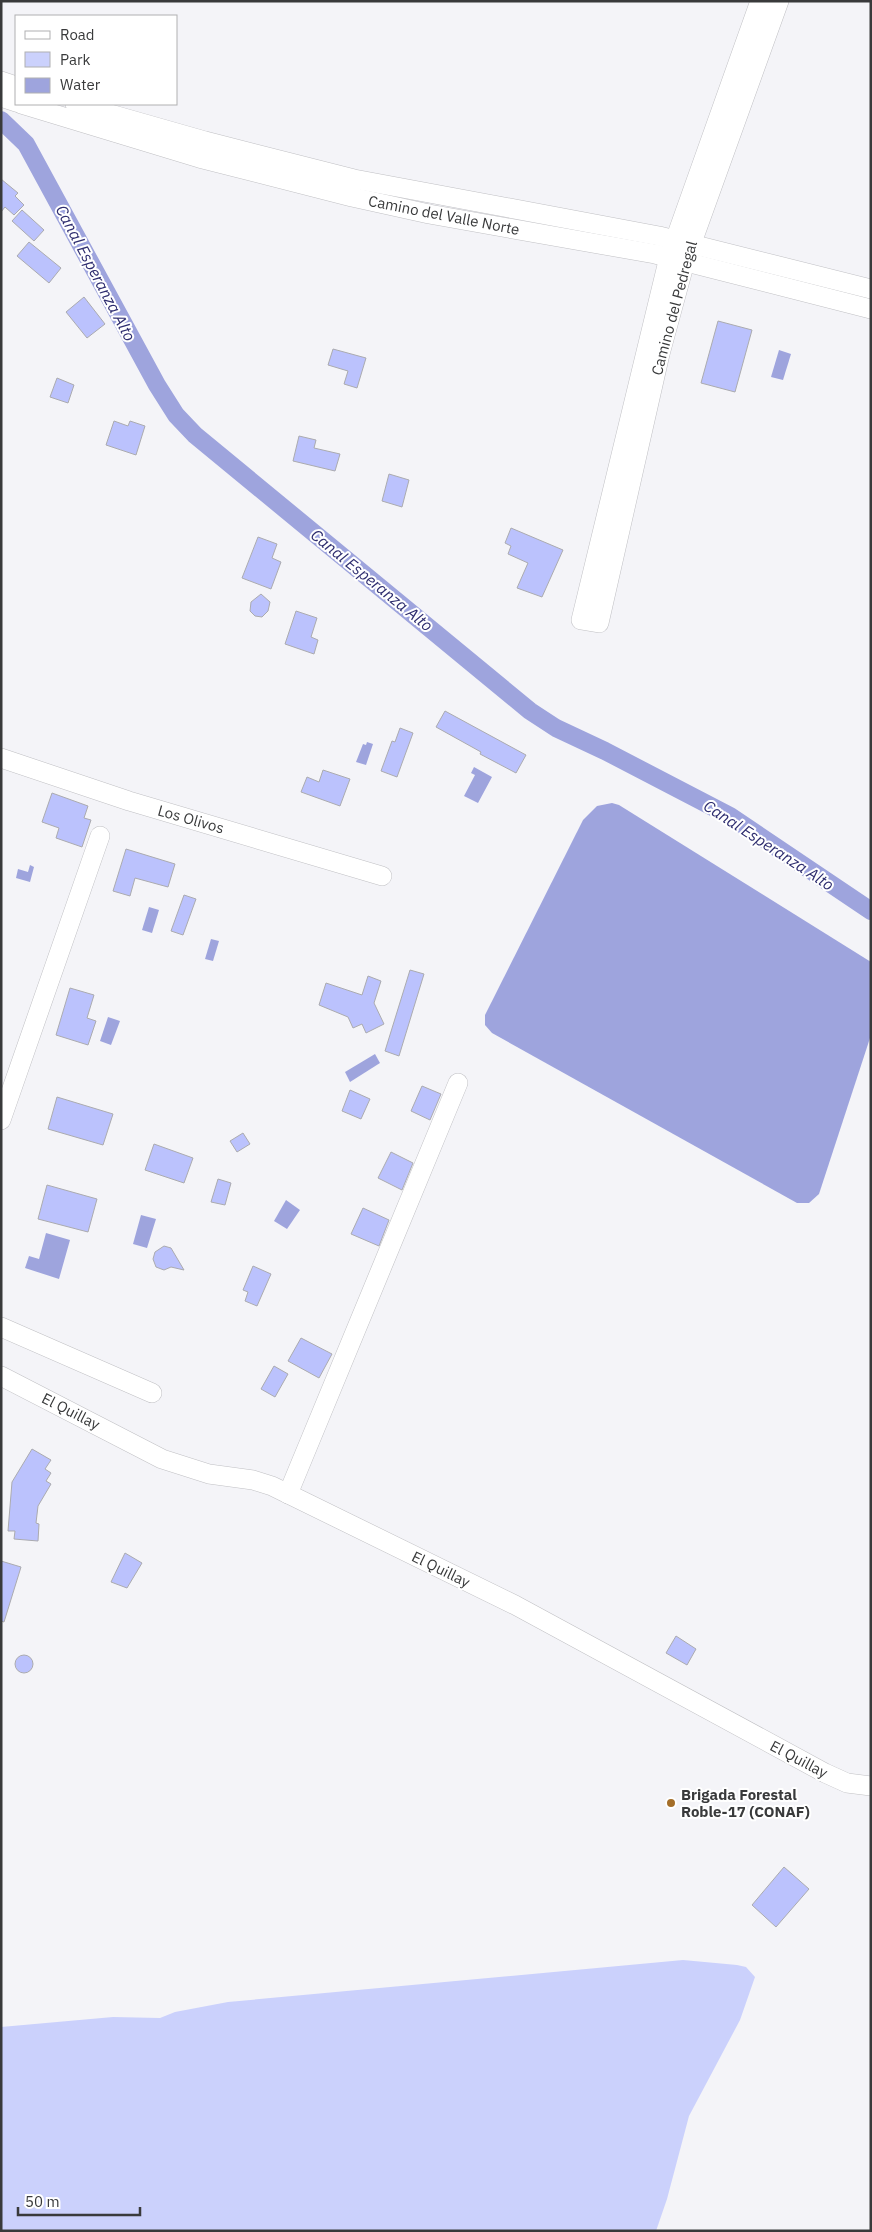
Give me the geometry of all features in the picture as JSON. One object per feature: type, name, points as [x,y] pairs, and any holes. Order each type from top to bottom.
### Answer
[{"type":"street","name":"Camino del Pedregal","points":[[760,1],[680,251],[580,620],[599,623],[660,354],[680,251],[779,1]]},
{"type":"street","points":[[1,81],[15,86]]},
{"type":"street","points":[[1,97],[15,102]]},
{"type":"street","name":"Camino del Valle Norte","points":[[25,105],[199,158],[352,198],[429,214],[680,251],[871,309]]},
{"type":"street","name":"Camino del Valle Norte","points":[[79,105],[205,141],[354,179],[680,251],[871,289]]},
{"type":"street","name":"Los Olivos","points":[[1,758],[129,801],[382,876]]},
{"type":"street","points":[[1,1120],[100,836]]},
{"type":"street","points":[[288,1494],[458,1083]]},
{"type":"street","points":[[1,1327],[152,1393]]},
{"type":"street","name":"El Quillay","points":[[1,1376],[162,1459],[209,1474],[254,1480],[288,1494],[515,1605],[825,1773],[847,1783],[871,1786]]},
{"type":"green space","points":[[683,1960],[746,1967],[755,1977],[740,2020],[689,2116],[667,2199],[656,2231],[1,2231],[1,2027],[113,2017],[160,2018],[175,2012],[228,2002]]},
{"type":"water","points":[[779,350],[791,354],[783,380],[771,377]]},
{"type":"water","points":[[367,742],[373,744],[366,765],[356,762],[363,744],[366,745]]},
{"type":"water","points":[[474,767],[492,777],[478,803],[464,796],[475,775],[471,773]]},
{"type":"water","points":[[612,803],[619,805],[871,962],[871,1035],[819,1194],[809,1203],[797,1203],[492,1033],[485,1025],[485,1015],[583,820],[597,806]]},
{"type":"water","points":[[30,865],[34,867],[30,882],[16,878],[18,869],[28,872]]},
{"type":"water","points":[[149,907],[159,910],[152,933],[142,930]]},
{"type":"water","points":[[211,939],[219,941],[213,961],[205,959]]},
{"type":"water","points":[[108,1017],[120,1021],[111,1045],[100,1041]]},
{"type":"water","points":[[375,1054],[380,1063],[350,1082],[345,1072]]},
{"type":"water","points":[[286,1200],[300,1210],[287,1229],[274,1221]]},
{"type":"water","points":[[141,1215],[156,1219],[147,1248],[133,1244]]},
{"type":"water","points":[[46,1233],[70,1240],[59,1279],[25,1268],[29,1256],[39,1259]]},
{"type":"building","points":[[1,179],[18,193],[15,196],[24,205],[14,215],[5,207],[1,212]]},
{"type":"building","points":[[22,210],[44,230],[34,241],[12,221]]},
{"type":"building","points":[[29,242],[61,268],[49,283],[17,256]]},
{"type":"building","points":[[84,297],[105,324],[87,338],[66,312]]},
{"type":"building","points":[[718,321],[752,330],[735,392],[701,383]]},
{"type":"building","points":[[333,349],[366,358],[357,388],[344,384],[348,371],[328,365]]},
{"type":"building","points":[[57,378],[74,385],[68,403],[50,397]]},
{"type":"building","points":[[114,421],[128,426],[130,421],[145,426],[136,455],[106,445]]},
{"type":"building","points":[[299,436],[316,440],[314,448],[340,454],[335,471],[293,461]]},
{"type":"building","points":[[389,474],[409,480],[402,507],[382,501]]},
{"type":"building","points":[[511,528],[563,550],[542,597],[517,588],[528,563],[508,554],[511,546],[505,543]]},
{"type":"building","points":[[258,537],[277,544],[272,558],[281,562],[271,589],[242,578]]},
{"type":"building","points":[[261,594],[270,602],[268,611],[262,617],[255,616],[250,611],[251,602]]},
{"type":"building","points":[[296,611],[317,618],[311,637],[318,640],[314,654],[285,644]]},
{"type":"building","points":[[445,711],[526,755],[516,773],[436,727]]},
{"type":"building","points":[[400,728],[413,733],[397,777],[381,771],[392,741],[395,742]]},
{"type":"building","points":[[323,770],[350,779],[340,806],[301,792],[307,777],[319,782]]},
{"type":"building","points":[[52,793],[88,806],[84,818],[91,820],[82,847],[56,838],[59,828],[42,822]]},
{"type":"building","points":[[126,849],[175,864],[168,887],[135,878],[130,896],[113,891]]},
{"type":"building","points":[[184,895],[196,899],[183,935],[171,931]]},
{"type":"building","points":[[410,970],[424,974],[399,1056],[385,1051]]},
{"type":"building","points":[[368,976],[381,981],[374,1003],[384,1024],[366,1033],[362,1024],[353,1028],[348,1017],[319,1005],[326,983],[362,995]]},
{"type":"building","points":[[70,988],[94,995],[87,1018],[96,1021],[88,1045],[56,1035]]},
{"type":"building","points":[[422,1086],[441,1094],[430,1120],[411,1111]]},
{"type":"building","points":[[350,1090],[370,1099],[361,1119],[342,1111]]},
{"type":"building","points":[[57,1097],[113,1114],[103,1145],[48,1129]]},
{"type":"building","points":[[243,1133],[250,1144],[237,1152],[230,1141]]},
{"type":"building","points":[[154,1144],[193,1158],[184,1183],[145,1170]]},
{"type":"building","points":[[391,1152],[413,1163],[402,1190],[378,1178]]},
{"type":"building","points":[[218,1179],[231,1183],[225,1205],[211,1202]]},
{"type":"building","points":[[47,1185],[97,1199],[88,1232],[38,1219]]},
{"type":"building","points":[[363,1208],[389,1220],[379,1246],[351,1234]]},
{"type":"building","points":[[164,1246],[171,1248],[184,1270],[171,1267],[164,1270],[156,1267],[153,1259],[155,1252]]},
{"type":"building","points":[[253,1266],[271,1274],[257,1306],[245,1301],[248,1292],[243,1290]]},
{"type":"building","points":[[301,1338],[332,1354],[319,1378],[288,1361]]},
{"type":"building","points":[[274,1366],[288,1374],[275,1397],[261,1389]]},
{"type":"building","points":[[32,1449],[51,1460],[45,1469],[51,1473],[46,1481],[51,1484],[38,1506],[36,1523],[39,1524],[38,1541],[14,1539],[15,1531],[8,1531],[12,1482]]},
{"type":"building","points":[[125,1553],[142,1563],[127,1588],[111,1582]]},
{"type":"building","points":[[1,1561],[21,1567],[4,1622],[1,1621]]},
{"type":"building","points":[[676,1636],[696,1649],[687,1665],[666,1653]]},
{"type":"building","points":[[24,1655],[30,1658],[33,1664],[30,1670],[24,1673],[18,1670],[15,1664],[18,1658]]},
{"type":"building","points":[[784,1867],[809,1889],[776,1927],[752,1905]]},
{"type":"waterway","name":"Canal Esperanza Alto","points":[[1,120],[26,144],[157,385],[176,415],[195,435],[530,711],[556,728],[605,751],[730,816],[871,911]]},
{"type":"place","name":"Brigada Forestal Roble-17 (CONAF)","points":[[671,1803]]}]
